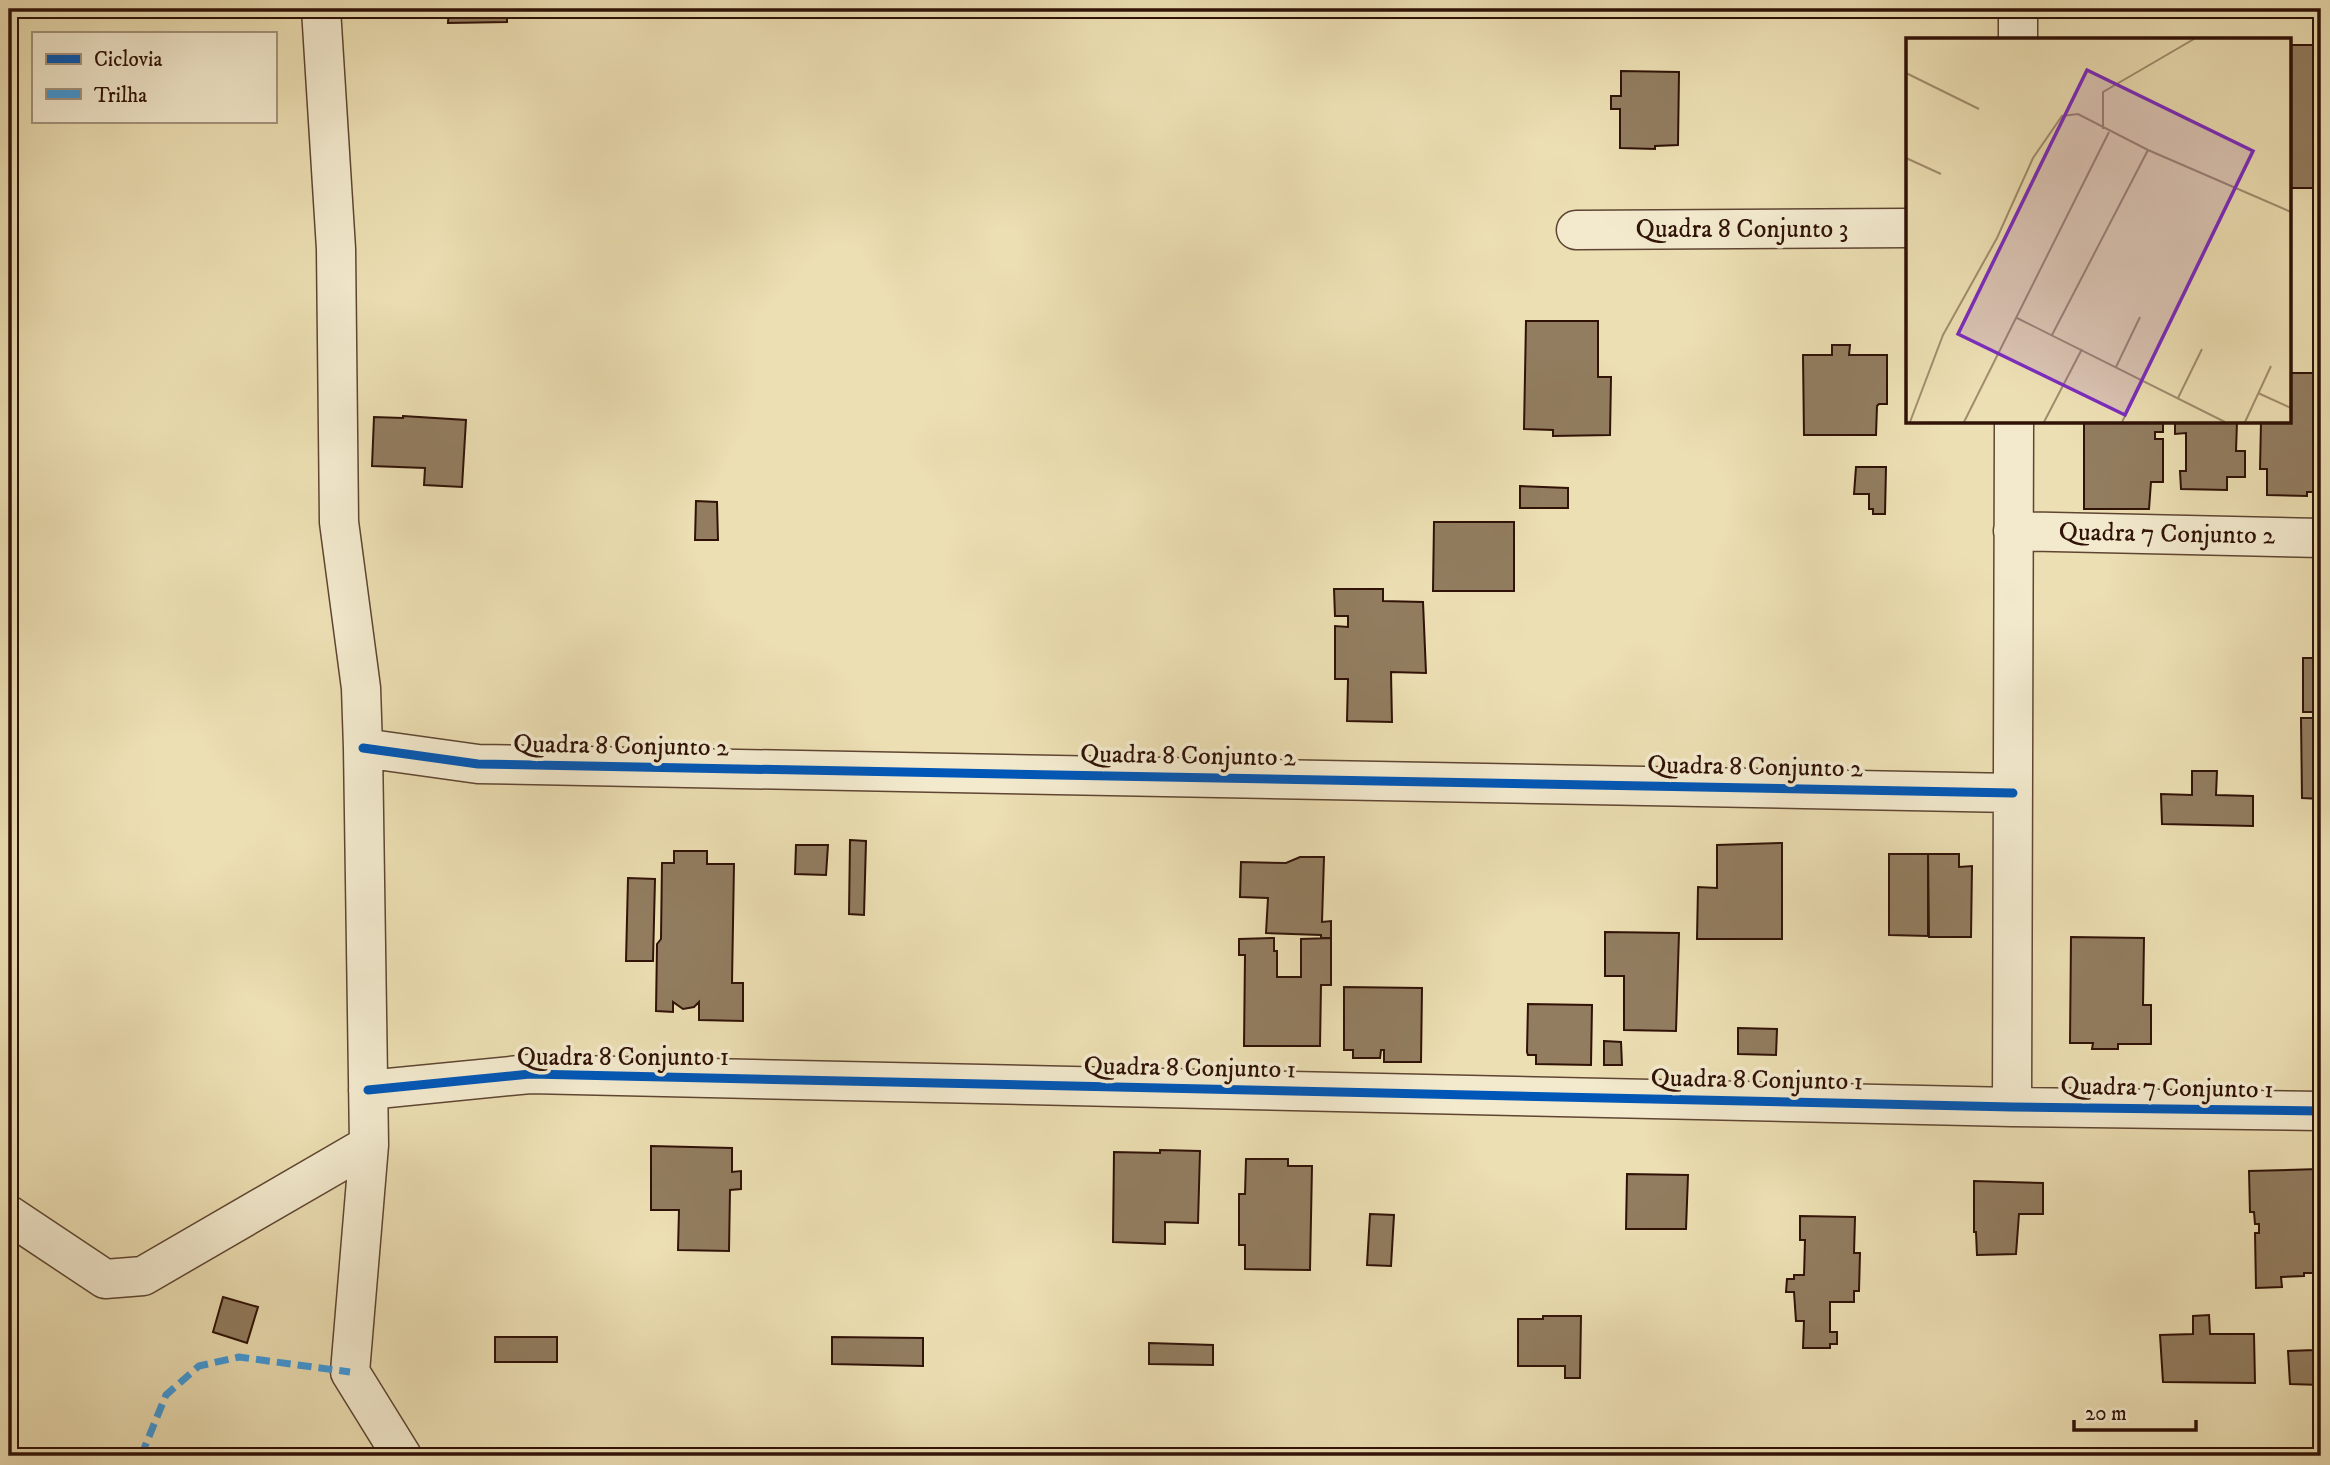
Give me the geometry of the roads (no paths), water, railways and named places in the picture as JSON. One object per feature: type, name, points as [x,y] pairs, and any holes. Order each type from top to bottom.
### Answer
[{"type":"street","points":[[321,9],[336,248],[339,522],[361,688],[363,748],[369,1145],[350,1373],[402,1456]]},
{"type":"street","points":[[2018,9],[2018,38]]},
{"type":"street","name":"Quadra 8 Conjunto 3","points":[[1576,230],[1906,228]]},
{"type":"street","points":[[2012,1107],[2014,424]]},
{"type":"street","name":"Quadra 7 Conjunto 2","points":[[2012,531],[2321,538]]},
{"type":"street","name":"Quadra 8 Conjunto 2","points":[[363,748],[478,764],[2012,793]]},
{"type":"street","name":"Quadra 8 Conjunto 1","points":[[368,1090],[530,1074],[2012,1107]]},
{"type":"street","name":"Quadra 7 Conjunto 1","points":[[2012,1107],[2321,1111]]},
{"type":"street","points":[[9,1215],[105,1279],[143,1276],[369,1145]]}]
